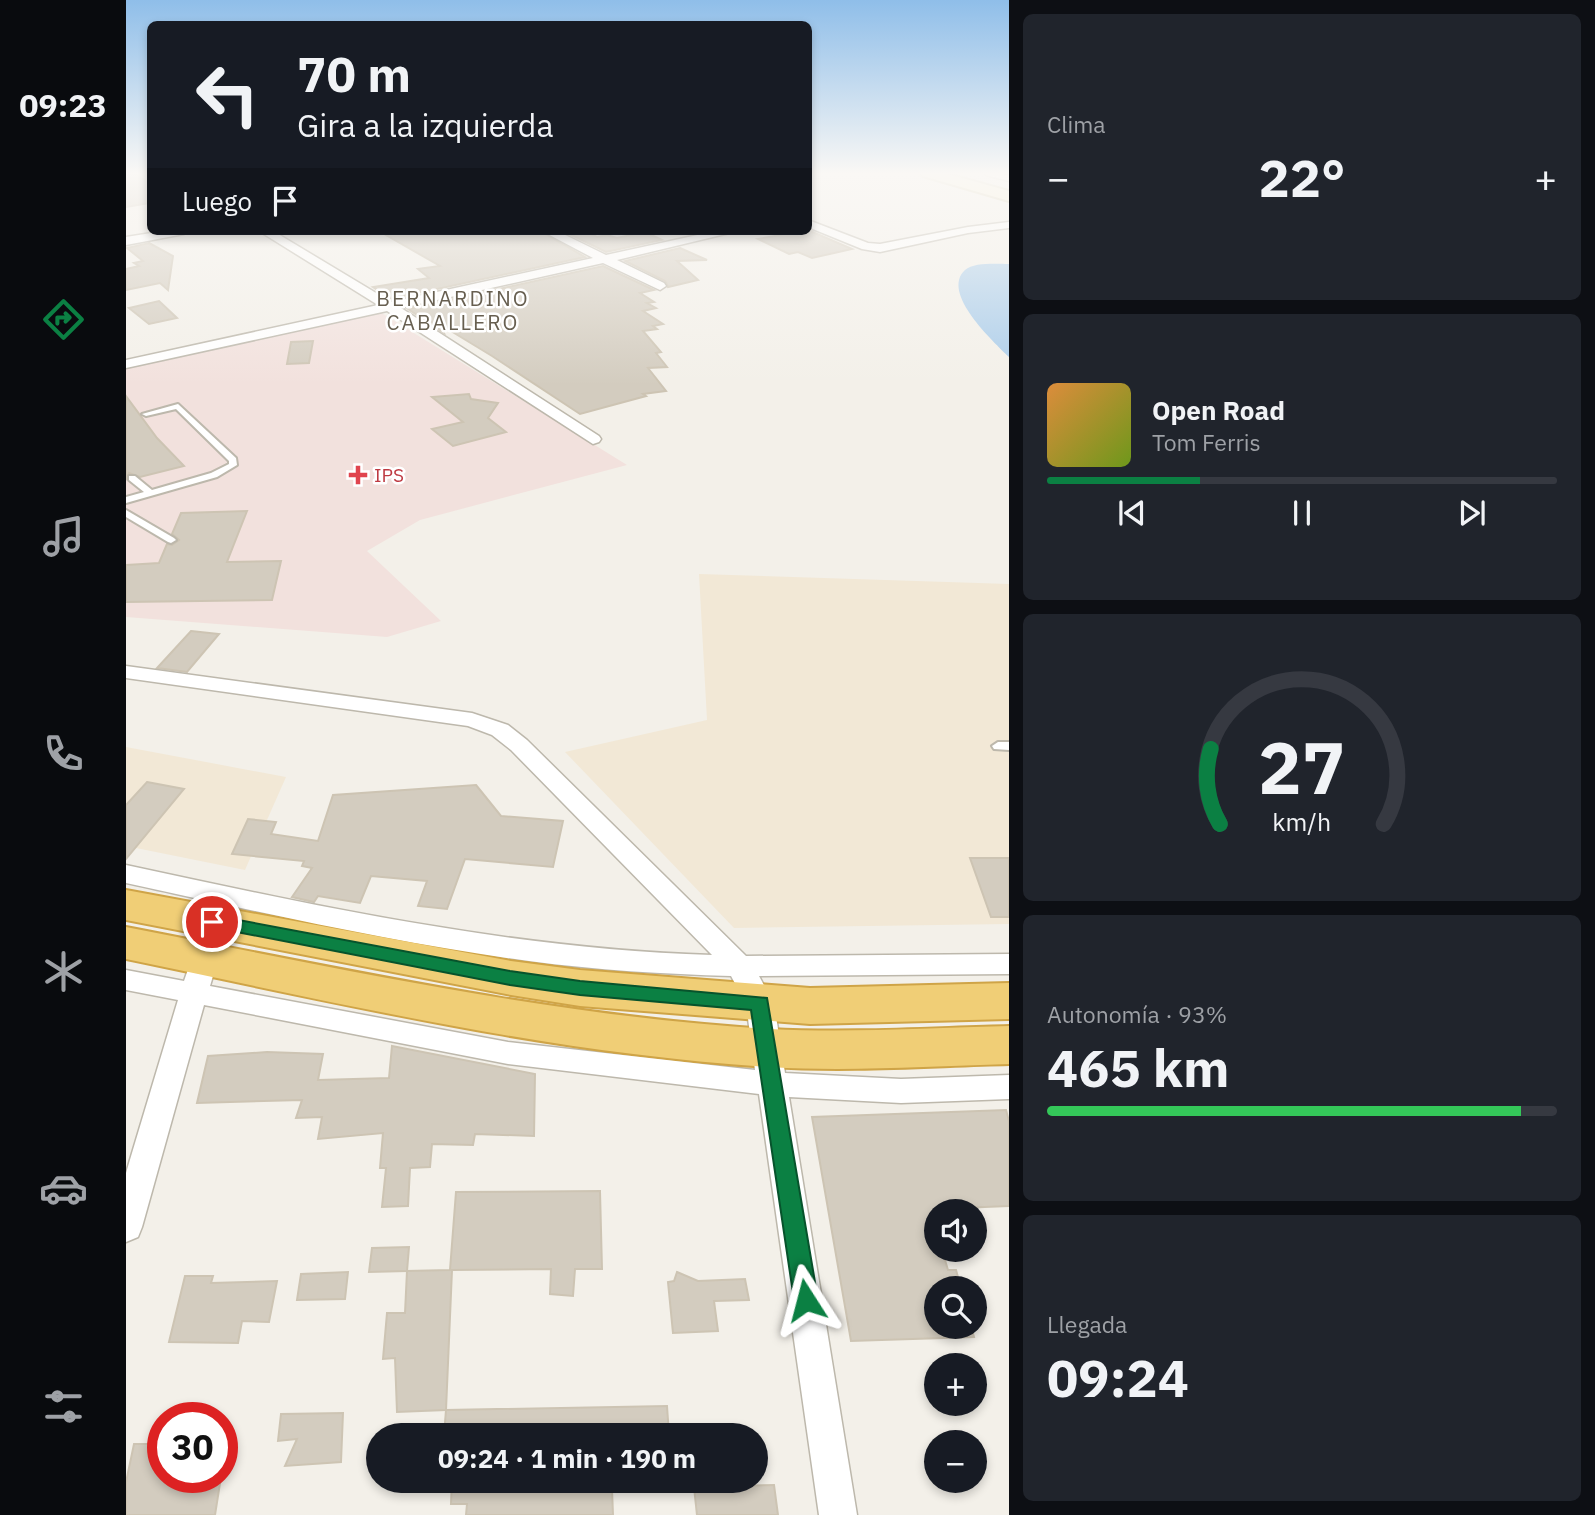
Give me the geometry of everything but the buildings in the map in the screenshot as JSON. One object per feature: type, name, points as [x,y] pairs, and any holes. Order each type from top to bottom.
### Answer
[{"type":"highway","points":[[126,905],[210,942],[494,1017],[760,1026],[821,1050],[1009,1045]]},
{"type":"highway","points":[[126,943],[210,942]]},
{"type":"highway","points":[[760,1026],[810,1006],[1009,1002]]},
{"type":"street","points":[[286,244],[389,306],[593,439]]},
{"type":"street","points":[[574,244],[660,285]]},
{"type":"street","points":[[126,364],[674,244]]},
{"type":"street","points":[[860,244],[880,248],[901,244]]},
{"type":"street","points":[[126,672],[472,720],[500,730],[519,745],[760,1026],[838,1515]]},
{"type":"street","points":[[126,874],[210,942]]},
{"type":"street","points":[[126,980],[210,942],[458,940],[589,958],[760,1026],[901,1091],[1009,1087]]},
{"type":"street","points":[[126,1227],[210,942]]},
{"type":"street","points":[[760,1026],[847,968],[1009,964]]},
{"type":"lane","points":[[126,500],[226,470],[233,465],[233,460],[178,407],[146,414]]},
{"type":"lane","points":[[132,478],[151,493]]},
{"type":"lane","points":[[126,513],[171,540]]},
{"type":"shaded area","name":"IPS","points":[[380,312],[627,465],[420,520],[367,551],[441,621],[387,637],[126,617],[126,368]]},
{"type":"shaded area","points":[[699,574],[1009,584],[1009,924],[734,928],[565,752],[707,720]]},
{"type":"shaded area","points":[[126,747],[286,777],[245,870],[126,846]]},
{"type":"water","points":[[1009,264],[1009,357],[982,329],[964,304],[959,291],[959,280],[969,267]]},
{"type":"place","name":"IPS","points":[[358,475]]},
{"type":"district","name":"BERNARDINO CABALLERO","points":[[453,311]]},
{"type":"route","points":[[212,922],[510,978],[580,988],[760,1004],[806,1300]]}]
